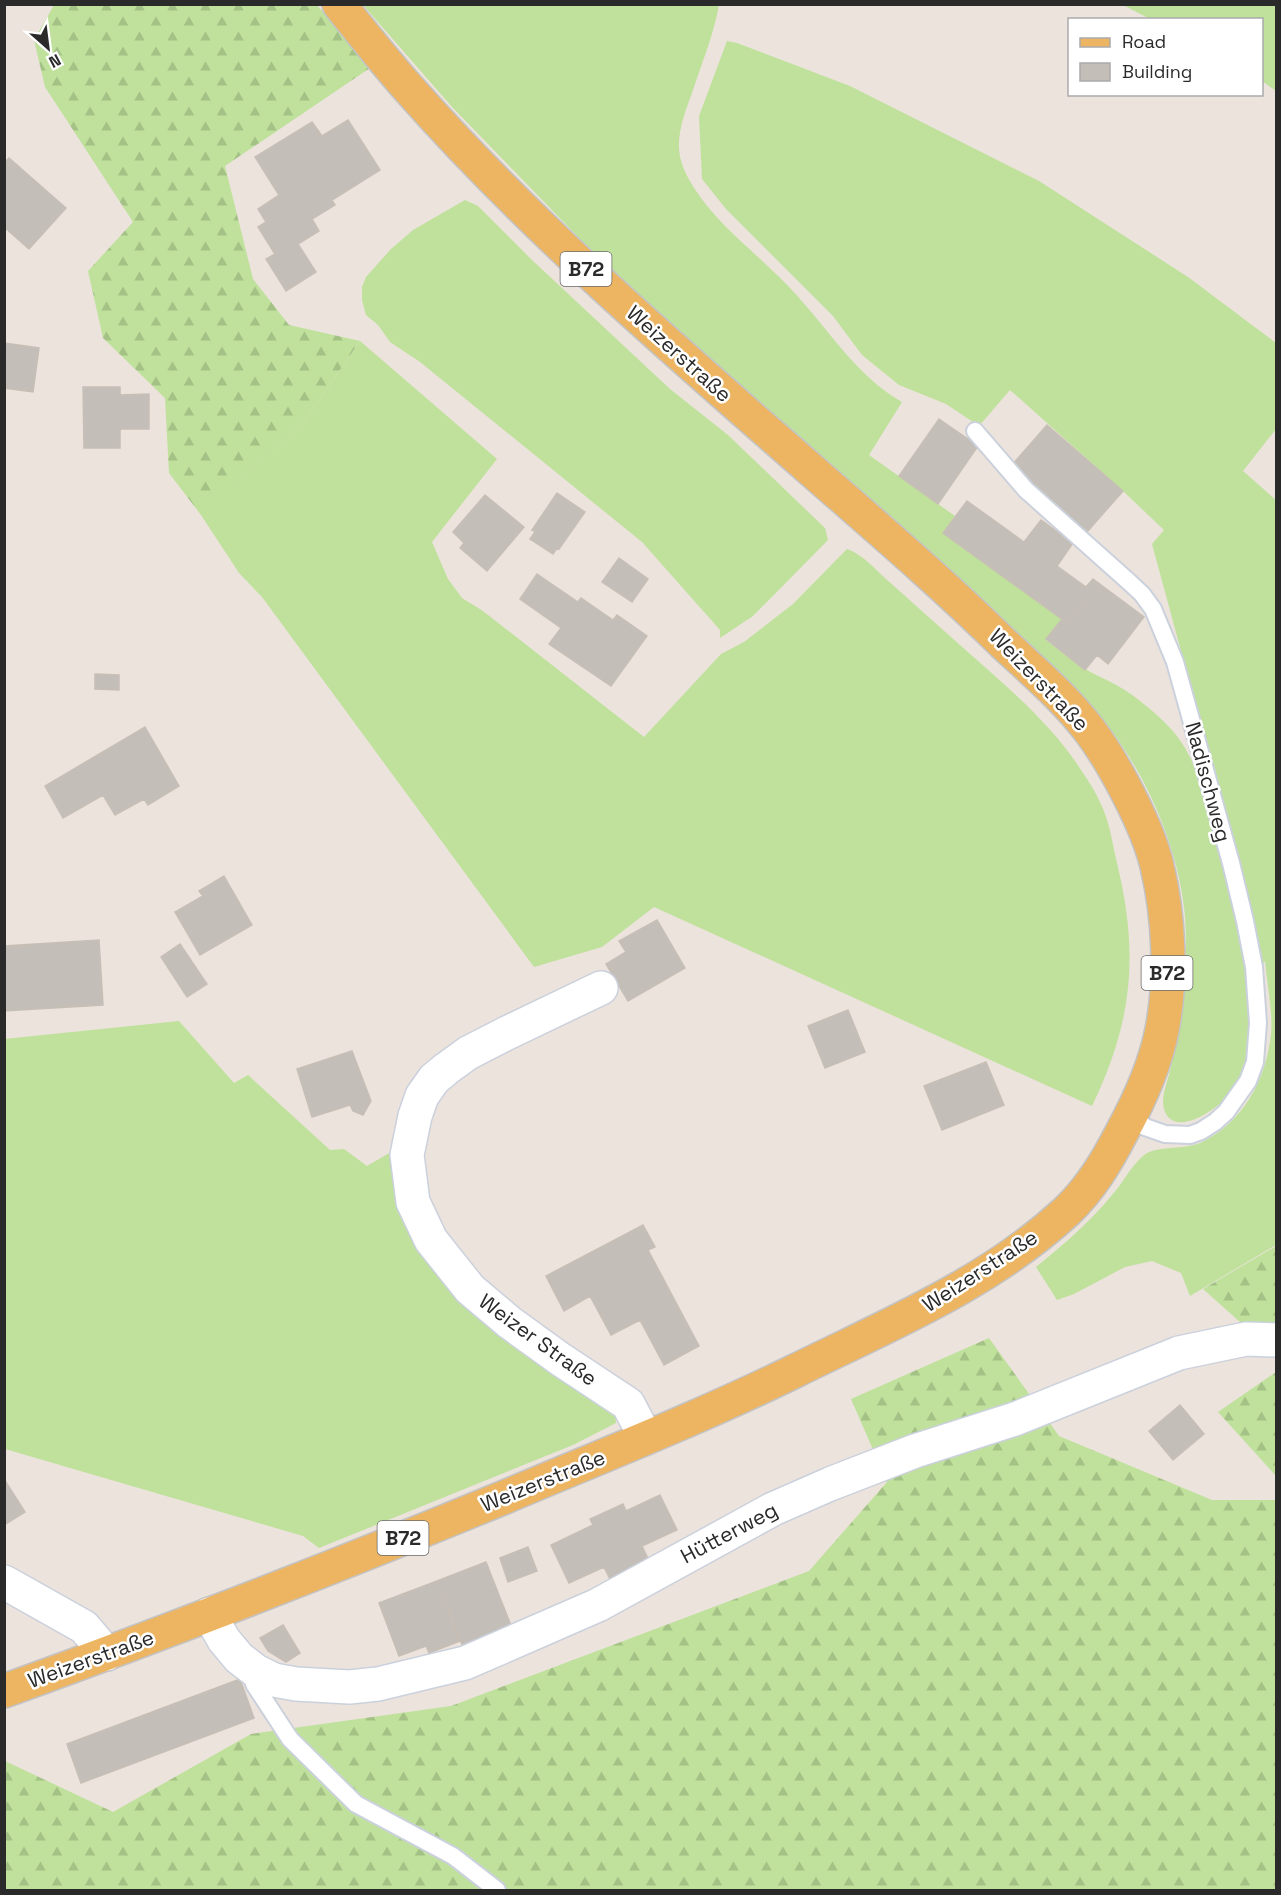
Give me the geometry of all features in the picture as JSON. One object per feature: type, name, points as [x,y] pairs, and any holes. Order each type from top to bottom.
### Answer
[{"type":"main road","name":"Weizerstraße","points":[[4,1691],[107,1654],[432,1527],[646,1438],[768,1384],[954,1293],[1020,1250],[1070,1208],[1091,1185],[1111,1154],[1138,1121],[1144,1088],[1162,1030],[1167,983],[1167,929],[1156,861],[1119,777],[1092,734],[1062,699],[978,619],[636,316],[563,248],[409,89],[339,4]]},
{"type":"street","name":"Weizer Straße","points":[[602,988],[507,1033],[468,1053],[446,1068],[434,1079],[422,1096],[415,1116],[407,1155],[413,1202],[431,1240],[470,1290],[560,1359],[628,1404],[646,1438]]},
{"type":"street","name":"Hütterweg","points":[[210,1614],[224,1640],[239,1658],[256,1671],[274,1680],[296,1684],[349,1687],[378,1684],[465,1663],[598,1605],[773,1509],[840,1480],[915,1451],[1015,1419],[1179,1353],[1246,1339],[1276,1340]]},
{"type":"street","points":[[4,1582],[84,1628],[107,1654]]},
{"type":"lane","name":"Nadischweg","points":[[975,431],[1026,490],[1142,594],[1153,609],[1175,662],[1231,863],[1254,967],[1258,1023],[1255,1062],[1248,1081],[1226,1112],[1201,1131],[1179,1136],[1165,1134],[1138,1121]]},
{"type":"lane","points":[[256,1671],[254,1684],[290,1738],[356,1804],[453,1856],[497,1890]]},
{"type":"green space","points":[[54,5],[317,5],[370,68],[225,166],[253,279],[289,325],[360,341],[303,423],[202,515],[169,473],[165,398],[103,338],[88,271],[133,222],[45,87],[34,40]]},
{"type":"green space","points":[[363,5],[719,5],[681,125],[679,149],[681,162],[693,187],[733,234],[791,289],[856,365],[885,391],[902,402],[869,455],[955,516],[943,533],[1062,619],[1046,640],[1082,667],[1125,690],[1153,711],[1181,741],[1195,767],[1236,914],[1249,991],[1249,1042],[1244,1067],[1234,1090],[1220,1104],[1199,1117],[1178,1122],[1169,1118],[1164,1109],[1163,1096],[1179,1030],[1185,981],[1186,927],[1181,887],[1165,829],[1153,801],[1123,747],[1106,723],[1073,685],[1026,640],[672,325],[582,241],[452,107]]},
{"type":"green space","points":[[1123,5],[1276,5],[1276,91],[1263,82],[1263,18],[1148,18]]},
{"type":"green space","points":[[727,41],[850,86],[1039,181],[1188,277],[1276,343],[1276,429],[1243,471],[1276,500],[1276,1245],[1190,1296],[1181,1273],[1152,1261],[1125,1267],[1074,1294],[1057,1300],[1036,1267],[1095,1215],[1143,1156],[1155,1150],[1200,1143],[1229,1124],[1250,1098],[1258,1083],[1264,1068],[1271,1034],[1265,961],[1261,966],[1238,861],[1152,544],[1164,530],[1010,390],[979,426],[946,404],[899,385],[862,355],[833,316],[726,209],[702,179],[699,116]]},
{"type":"green space","points":[[465,200],[478,206],[532,260],[670,389],[728,435],[825,528],[828,540],[753,616],[720,638],[720,630],[642,542],[420,362],[390,342],[378,325],[366,315],[362,300],[362,287],[366,277],[391,249],[413,230]]},
{"type":"green space","points":[[360,341],[497,459],[432,542],[448,579],[462,598],[483,611],[644,737],[721,654],[744,642],[793,604],[847,549],[868,562],[1037,716],[1068,751],[1088,780],[1100,803],[1109,826],[1124,896],[1130,957],[1124,1016],[1106,1075],[1092,1106],[654,907],[602,947],[534,967],[262,597],[239,573],[201,515],[303,423]]},
{"type":"green space","points":[[179,1021],[234,1083],[248,1075],[330,1150],[344,1149],[367,1166],[398,1148],[402,1204],[615,1413],[616,1423],[573,1445],[319,1548],[303,1536],[5,1449],[4,1039]]},
{"type":"green space","points":[[1276,1246],[1276,1354],[1203,1289]]},
{"type":"green space","points":[[989,1338],[1059,1436],[1212,1500],[1276,1500],[1276,1890],[5,1890],[5,1761],[113,1812],[251,1734],[451,1706],[809,1571],[887,1482],[851,1399]]},
{"type":"green space","points":[[1276,1372],[1276,1476],[1218,1412]]},
{"type":"building","points":[[348,120],[380,170],[332,200],[335,205],[312,219],[319,231],[298,244],[316,272],[286,291],[266,259],[275,254],[258,227],[266,222],[258,209],[279,195],[255,157],[312,122],[322,136]]},
{"type":"building","points":[[9,158],[66,208],[29,249],[4,227],[4,163]]},
{"type":"building","points":[[4,343],[39,348],[33,392],[4,388]]},
{"type":"building","points":[[83,387],[120,387],[120,395],[149,394],[149,429],[120,429],[120,448],[84,448]]},
{"type":"building","points":[[939,419],[978,446],[938,504],[899,476]]},
{"type":"building","points":[[1047,425],[1123,491],[1087,532],[1011,466]]},
{"type":"building","points":[[557,493],[585,512],[553,554],[530,539],[535,532],[532,530]]},
{"type":"building","points":[[485,495],[524,527],[487,571],[460,548],[464,543],[453,532]]},
{"type":"building","points":[[967,501],[1024,542],[1041,520],[1073,543],[1057,566],[1090,590],[1083,608],[1066,622],[943,533]]},
{"type":"building","points":[[619,558],[648,579],[632,602],[602,582]]},
{"type":"building","points":[[537,574],[578,602],[581,598],[613,620],[617,615],[647,636],[611,686],[549,644],[561,628],[520,599]]},
{"type":"building","points":[[1093,579],[1144,617],[1108,664],[1097,655],[1085,670],[1046,639],[1062,619],[1066,622],[1083,608],[1090,590],[1086,587]]},
{"type":"building","points":[[95,674],[119,675],[119,690],[95,689]]},
{"type":"building","points":[[145,727],[179,786],[148,805],[144,799],[115,815],[103,795],[63,818],[45,786]]},
{"type":"building","points":[[224,876],[252,925],[200,955],[175,912],[203,896],[199,891]]},
{"type":"building","points":[[657,920],[685,968],[628,1001],[606,964],[626,952],[619,941]]},
{"type":"building","points":[[99,940],[103,1005],[4,1011],[4,946]]},
{"type":"building","points":[[180,944],[207,984],[187,997],[161,957]]},
{"type":"building","points":[[848,1010],[865,1052],[825,1068],[808,1026]]},
{"type":"building","points":[[352,1051],[371,1101],[363,1115],[353,1111],[350,1105],[312,1117],[297,1069]]},
{"type":"building","points":[[986,1062],[1004,1105],[942,1130],[924,1086]]},
{"type":"building","points":[[643,1225],[655,1247],[648,1250],[699,1346],[664,1365],[640,1320],[611,1335],[590,1296],[564,1311],[546,1276]]},
{"type":"building","points":[[1180,1405],[1204,1434],[1173,1460],[1149,1431]]},
{"type":"building","points":[[4,1479],[25,1512],[4,1525]]},
{"type":"building","points":[[660,1495],[677,1530],[642,1546],[649,1561],[610,1579],[604,1567],[569,1583],[551,1545],[593,1525],[590,1519],[623,1504],[626,1511]]},
{"type":"building","points":[[528,1547],[537,1571],[508,1582],[500,1558]]},
{"type":"building","points":[[486,1562],[512,1628],[463,1647],[437,1581]]},
{"type":"building","points":[[437,1581],[460,1641],[429,1653],[426,1646],[399,1656],[379,1603]]},
{"type":"building","points":[[283,1625],[300,1653],[286,1662],[268,1651],[260,1638]]},
{"type":"building","points":[[240,1679],[254,1718],[81,1783],[67,1744]]}]
